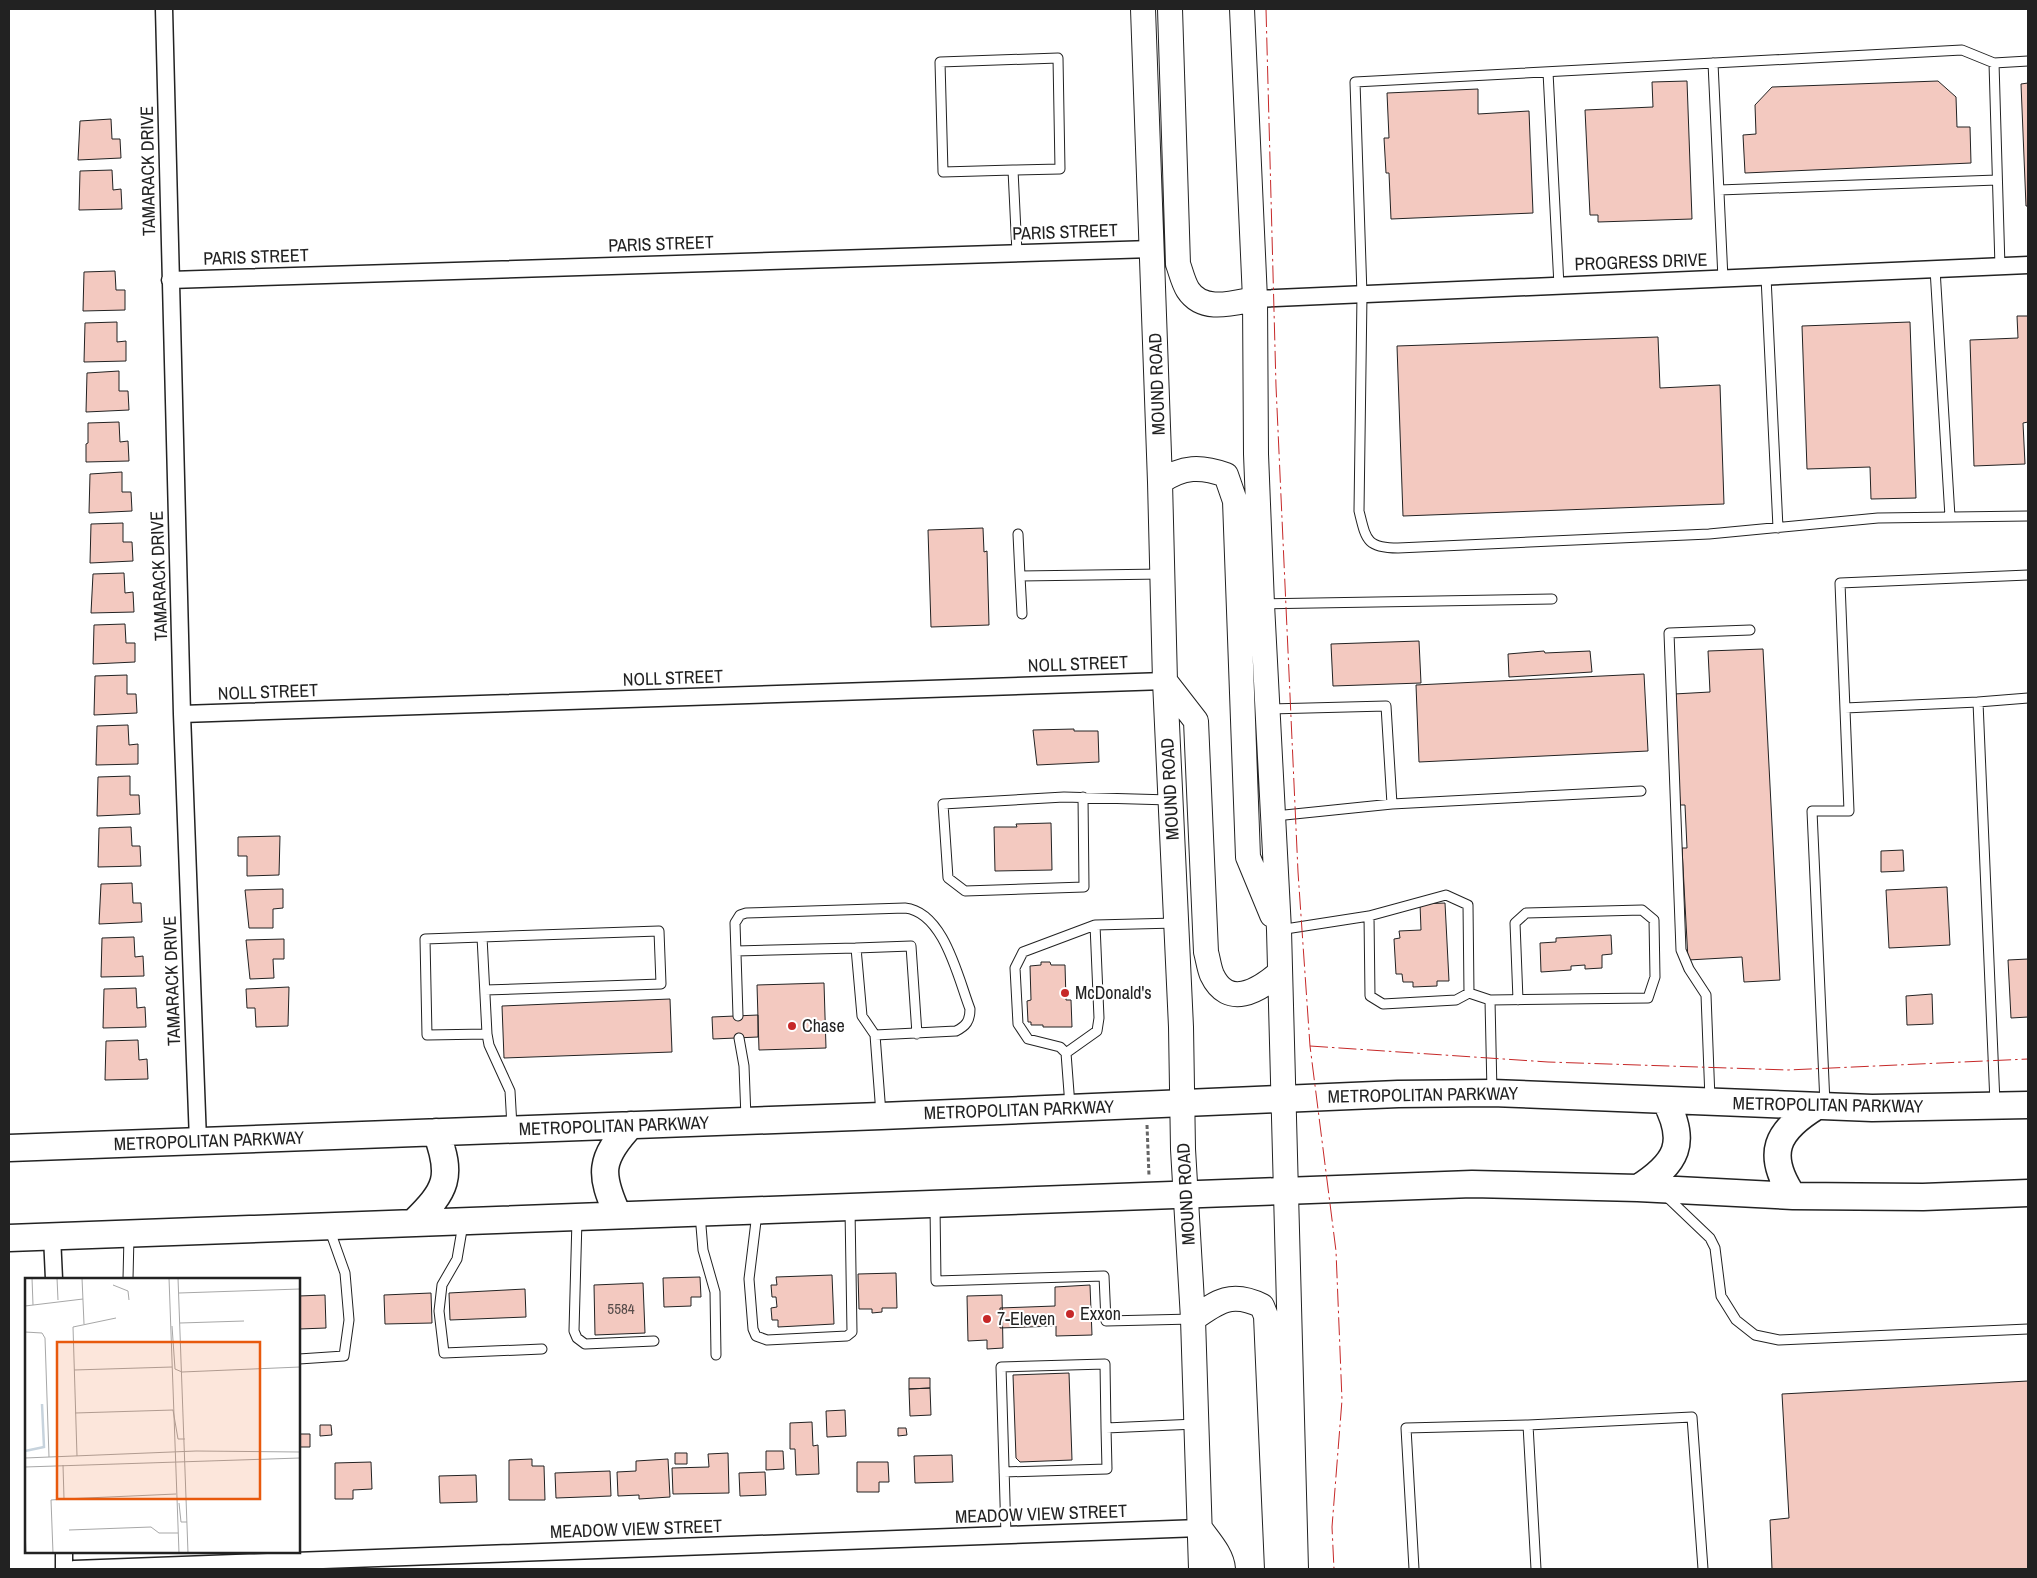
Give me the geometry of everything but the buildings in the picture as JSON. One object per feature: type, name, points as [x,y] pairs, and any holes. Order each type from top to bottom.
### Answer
[{"type":"main road","name":"MOUND ROAD","points":[[1143,9],[1160,482],[1165,681],[1182,1103],[1193,1319],[1201,1569]]},
{"type":"main road","points":[[1170,9],[1178,264],[1187,289],[1195,299],[1208,304],[1219,305],[1255,299]]},
{"type":"main road","points":[[1242,9],[1255,299],[1256,454],[1262,604],[1279,930],[1296,1569]]},
{"type":"main road","points":[[1160,482],[1173,473],[1201,468],[1226,474],[1230,482],[1235,501],[1248,857],[1279,930]]},
{"type":"main road","points":[[1165,681],[1196,721],[1206,952],[1212,975],[1223,990],[1234,994],[1246,994],[1262,988],[1279,973]]},
{"type":"main road","name":"METROPOLITAN PARKWAY","points":[[9,1148],[631,1126],[1398,1094],[1492,1093],[1821,1107],[2028,1105]]},
{"type":"main road","points":[[1649,1189],[1665,1168],[1676,1146],[1678,1136],[1676,1124],[1665,1100]]},
{"type":"main road","points":[[1792,1196],[1779,1172],[1777,1148],[1781,1137],[1789,1126],[1799,1117],[1821,1107]]},
{"type":"main road","points":[[618,1215],[605,1184],[605,1169],[608,1157],[617,1141],[631,1126]]},
{"type":"main road","points":[[413,1223],[431,1206],[440,1192],[445,1179],[446,1164],[436,1132]]},
{"type":"main road","points":[[9,1238],[1472,1184],[1649,1189],[1792,1196],[1923,1197],[2028,1193]]},
{"type":"main road","points":[[1193,1319],[1218,1302],[1237,1298],[1249,1299],[1262,1306],[1266,1316],[1276,1569]]},
{"type":"main road","points":[[1200,1528],[1218,1553],[1224,1569]]},
{"type":"street","name":"TAMARACK DRIVE","points":[[164,9],[182,714],[198,1141]]},
{"type":"street","name":"PARIS STREET","points":[[170,280],[1152,249]]},
{"type":"street","name":"PROGRESS DRIVE","points":[[1255,299],[2028,265]]},
{"type":"street","name":"NOLL STREET","points":[[182,714],[1165,681]]},
{"type":"street","points":[[52,1236],[54,1278]]},
{"type":"street","name":"MEADOW VIEW STREET","points":[[74,1569],[1200,1528]]},
{"type":"street","points":[[64,1553],[64,1569]]},
{"type":"lane","points":[[2028,62],[1994,63],[1962,50],[1355,82],[1362,294],[1359,511],[1365,534],[1372,544],[1384,548],[1398,548],[1708,534],[1878,518],[2028,516]]},
{"type":"lane","points":[[1058,58],[1060,169],[1013,170],[943,172],[940,62],[1058,58]]},
{"type":"lane","points":[[1713,63],[1723,279]]},
{"type":"lane","points":[[1994,63],[2000,267]]},
{"type":"lane","points":[[1548,72],[1559,286]]},
{"type":"lane","points":[[1013,170],[1017,253]]},
{"type":"lane","points":[[1719,190],[1997,180]]},
{"type":"lane","points":[[1935,269],[1950,517]]},
{"type":"lane","points":[[1766,277],[1778,528]]},
{"type":"lane","points":[[1018,534],[1022,614]]},
{"type":"lane","points":[[1020,576],[1163,574]]},
{"type":"lane","points":[[1821,1107],[1824,1068],[1812,811],[1849,811],[1840,583],[2028,575]]},
{"type":"lane","points":[[1262,604],[1552,599]]},
{"type":"lane","points":[[1710,1102],[1706,995],[1689,969],[1681,950],[1669,633],[1750,630]]},
{"type":"lane","points":[[1845,708],[2028,698]]},
{"type":"lane","points":[[1978,702],[1996,1106]]},
{"type":"lane","points":[[1267,709],[1386,706],[1392,804]]},
{"type":"lane","points":[[1273,817],[1392,804],[1641,791]]},
{"type":"lane","points":[[1083,797],[1084,887],[965,891],[948,878],[943,804],[1064,797],[1083,797],[1170,800]]},
{"type":"lane","points":[[1279,930],[1369,916],[1446,895],[1468,905],[1469,993]]},
{"type":"lane","points":[[738,1016],[735,923],[740,915],[746,913],[914,909],[932,922],[946,946],[970,1009],[970,1018],[965,1026],[956,1032],[874,1035]]},
{"type":"lane","points":[[1369,916],[1370,996],[1383,1004],[1456,1000],[1469,993],[1490,1000],[1518,1000],[1648,998],[1655,977],[1654,920],[1642,910],[1526,913],[1515,923],[1518,1000]]},
{"type":"lane","points":[[1070,1108],[1066,1053],[1060,1047],[1028,1039],[1018,1024],[1015,968],[1023,952],[1095,925],[1176,923]]},
{"type":"lane","points":[[1066,1053],[1097,1030],[1099,1018],[1095,925]]},
{"type":"lane","points":[[485,990],[661,984],[659,931],[425,939],[427,1036],[487,1034]]},
{"type":"lane","points":[[482,938],[487,1034],[489,1045],[510,1091],[512,1130]]},
{"type":"lane","points":[[736,951],[911,946],[917,1034]]},
{"type":"lane","points":[[856,948],[862,1016],[874,1035],[881,1116]]},
{"type":"lane","points":[[1490,1000],[1492,1093]]},
{"type":"lane","points":[[739,1038],[744,1066],[746,1121]]},
{"type":"lane","points":[[1649,1189],[1703,1229],[1710,1238],[1715,1248],[1721,1296],[1736,1320],[1755,1335],[1779,1340],[2028,1328]]},
{"type":"lane","points":[[935,1204],[936,1280],[1104,1276],[1106,1321],[1193,1319]]},
{"type":"lane","points":[[757,1210],[749,1279],[753,1329],[756,1336],[767,1340],[847,1336],[852,1332],[850,1208]]},
{"type":"lane","points":[[700,1212],[703,1250],[715,1292],[716,1355]]},
{"type":"lane","points":[[577,1216],[574,1331],[577,1338],[585,1344],[654,1341]]},
{"type":"lane","points":[[463,1221],[457,1259],[442,1285],[440,1311],[444,1353],[542,1349]]},
{"type":"lane","points":[[300,1359],[344,1356],[349,1320],[345,1273],[328,1226]]},
{"type":"lane","points":[[128,1278],[129,1234]]},
{"type":"lane","points":[[1004,1472],[1107,1468],[1105,1364],[1001,1368],[1004,1472],[1006,1535]]},
{"type":"lane","points":[[1414,1569],[1406,1428],[1528,1425],[1692,1417],[1703,1569]]},
{"type":"lane","points":[[1106,1428],[1196,1424]]},
{"type":"lane","points":[[1528,1425],[1536,1569]]},
{"type":"path","points":[[1146,1122],[1149,1179]]},
{"type":"power","points":[[1266,9],[1276,386],[1298,872],[1310,1046],[1336,1251],[1342,1400],[1332,1527],[1334,1569]]},
{"type":"power","points":[[1310,1046],[1548,1062],[1788,1070],[2028,1059]]},
{"type":"place","name":"McDonald's","points":[[1065,993]]},
{"type":"place","name":"Chase","points":[[792,1026]]},
{"type":"place","name":"Exxon","points":[[1070,1314]]},
{"type":"place","name":"7-Eleven","points":[[987,1319]]}]
